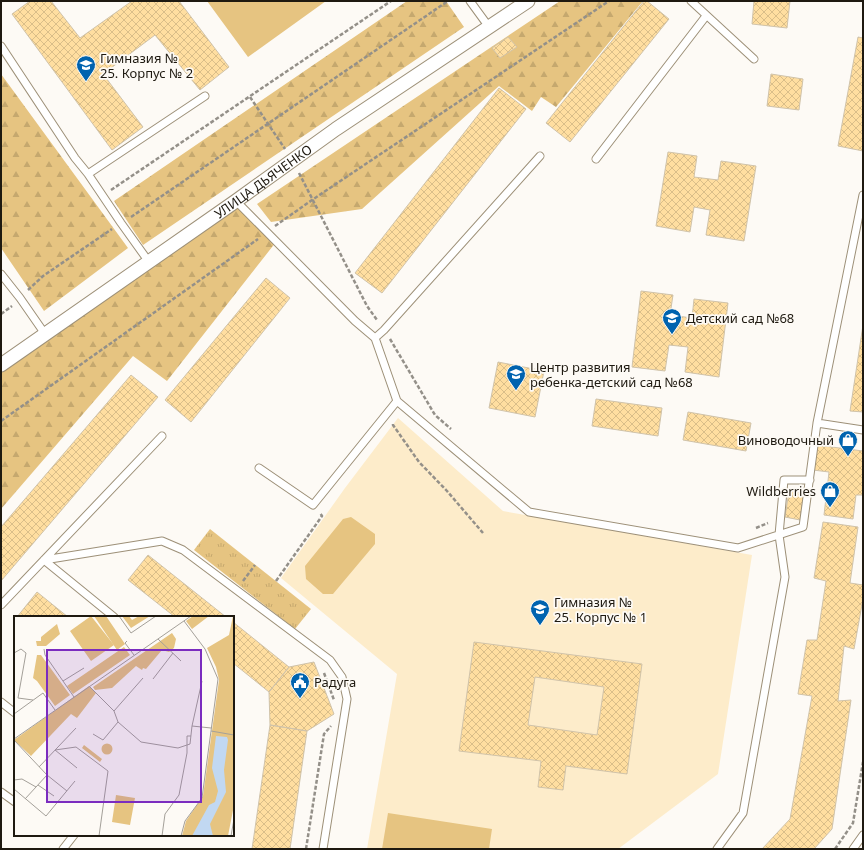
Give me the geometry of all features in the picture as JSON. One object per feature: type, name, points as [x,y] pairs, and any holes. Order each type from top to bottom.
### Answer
[{"type":"street","name":"УЛИЦА ДЬЯЧЕНКО","points":[[1,365],[236,201],[336,129],[528,1]]},
{"type":"lane","points":[[470,1],[489,27]]},
{"type":"lane","points":[[691,1],[754,59]]},
{"type":"lane","points":[[596,159],[706,16]]},
{"type":"lane","points":[[1,46],[74,158],[88,174],[149,262]]},
{"type":"lane","points":[[88,174],[205,96]]},
{"type":"lane","points":[[375,338],[384,330],[540,156]]},
{"type":"lane","points":[[236,201],[355,321],[375,338],[397,401],[529,512],[738,548],[803,527],[817,423],[863,195]]},
{"type":"lane","points":[[1,274],[45,334]]},
{"type":"lane","points":[[307,512],[397,401]]},
{"type":"lane","points":[[817,423],[863,430]]},
{"type":"lane","points":[[1,605],[162,436]]},
{"type":"lane","points":[[259,468],[313,505]]},
{"type":"lane","points":[[717,849],[743,813],[785,577],[778,535],[784,480],[810,480]]},
{"type":"lane","points":[[44,560],[162,540],[183,550],[330,660],[342,677],[347,699],[323,849]]},
{"type":"lane","points":[[44,560],[113,616]]},
{"type":"lane","points":[[1,702],[14,712]]},
{"type":"lane","points":[[1,792],[14,801]]},
{"type":"lane","points":[[853,849],[863,835]]},
{"type":"lane","points":[[63,849],[73,836]]},
{"type":"path","points":[[103,196],[391,1]]},
{"type":"path","points":[[1,314],[43,276],[448,1]]},
{"type":"path","points":[[1,421],[312,200],[609,1]]},
{"type":"path","points":[[250,97],[293,160],[367,306],[384,330],[435,414],[452,430]]},
{"type":"path","points":[[397,401],[393,425],[419,462],[448,491],[483,533]]},
{"type":"path","points":[[276,581],[322,516],[313,505]]},
{"type":"path","points":[[754,530],[780,517]]},
{"type":"path","points":[[323,670],[336,706]]},
{"type":"path","points":[[306,849],[324,734],[333,723]]},
{"type":"path","points":[[835,849],[853,823],[863,762]]},
{"type":"shaded area","name":"Гимназия № 25. Корпус № 1","points":[[398,418],[503,511],[752,555],[718,774],[618,849],[367,849],[397,674],[281,578],[345,488]]},
{"type":"green space","points":[[207,1],[326,1],[248,57]]},
{"type":"green space","points":[[407,1],[446,1],[464,27],[143,245],[114,201]]},
{"type":"green space","points":[[560,1],[643,1],[556,107],[541,97],[532,111],[499,86],[362,209],[271,222],[257,204]]},
{"type":"green space","points":[[1,74],[128,248],[44,311],[1,248]]},
{"type":"green space","points":[[236,201],[276,242],[167,381],[133,356],[1,509],[1,365]]},
{"type":"green space","points":[[351,517],[375,534],[375,544],[333,594],[323,594],[306,579],[305,566],[343,519]]},
{"type":"green space","points":[[210,529],[311,609],[295,629],[194,550]]},
{"type":"green space","points":[[388,813],[492,829],[489,849],[382,849]]},
{"type":"building","name":"Гимназия № 25. Корпус № 2","points":[[30,1],[51,1],[80,38],[132,1],[179,1],[229,67],[200,90],[155,35],[103,74],[143,127],[112,150],[12,14]]},
{"type":"building","points":[[644,1],[647,1],[669,19],[570,142],[546,123]]},
{"type":"building","points":[[754,1],[790,1],[787,28],[752,24]]},
{"type":"building","points":[[508,37],[517,47],[500,58],[492,48]]},
{"type":"building","points":[[858,37],[863,38],[863,151],[838,146]]},
{"type":"building","points":[[771,74],[803,79],[799,110],[767,106]]},
{"type":"building","points":[[499,88],[526,109],[382,293],[355,273]]},
{"type":"building","points":[[668,152],[697,156],[694,177],[718,180],[721,161],[756,166],[744,241],[706,235],[710,210],[694,207],[690,232],[656,226]]},
{"type":"building","points":[[266,278],[290,298],[191,422],[165,400]]},
{"type":"building","points":[[641,291],[673,295],[670,315],[692,318],[694,299],[728,303],[719,377],[685,372],[688,347],[669,345],[665,371],[632,367]]},
{"type":"building","points":[[863,325],[863,412],[850,411]]},
{"type":"building","points":[[498,362],[544,371],[535,417],[489,408]]},
{"type":"building","points":[[131,375],[158,397],[1,581],[1,527]]},
{"type":"building","points":[[596,399],[662,408],[658,436],[592,426]]},
{"type":"building","points":[[688,412],[751,423],[746,451],[683,440]]},
{"type":"building","points":[[816,445],[863,451],[863,495],[856,495],[853,519],[824,515],[829,472],[813,470]]},
{"type":"building","points":[[789,491],[804,493],[800,520],[785,517]]},
{"type":"building","points":[[823,522],[858,527],[850,583],[863,585],[863,599],[854,649],[844,646],[838,701],[851,700],[832,829],[814,849],[762,849],[790,819],[812,696],[798,694],[807,640],[817,640],[826,581],[814,578]]},
{"type":"building","points":[[148,555],[225,616],[174,616],[128,580]]},
{"type":"building","points":[[37,592],[67,616],[18,616]]},
{"type":"building","points":[[234,623],[289,667],[269,692],[234,664]]},
{"type":"building","points":[[474,642],[642,664],[627,774],[566,766],[563,790],[538,787],[541,761],[459,751]],"holes":[[[535,677],[604,687],[597,735],[528,725]]]},
{"type":"building","points":[[314,662],[334,714],[307,731],[270,725],[269,692],[289,667]]},
{"type":"building","points":[[270,725],[307,731],[290,849],[252,849]]},
{"type":"place","name":"Гимназия № 25. Корпус № 2","points":[[86,82]]},
{"type":"place","name":"Детский сад №68","points":[[672,335]]},
{"type":"place","name":"Центр развития ребенка-детский сад №68","points":[[516,391]]},
{"type":"place","name":"Виноводочный","points":[[848,457]]},
{"type":"place","name":"Wildberries","points":[[830,508]]},
{"type":"place","name":"Гимназия № 25. Корпус № 1","points":[[540,626]]},
{"type":"place","name":"Радуга","points":[[300,699]]}]
